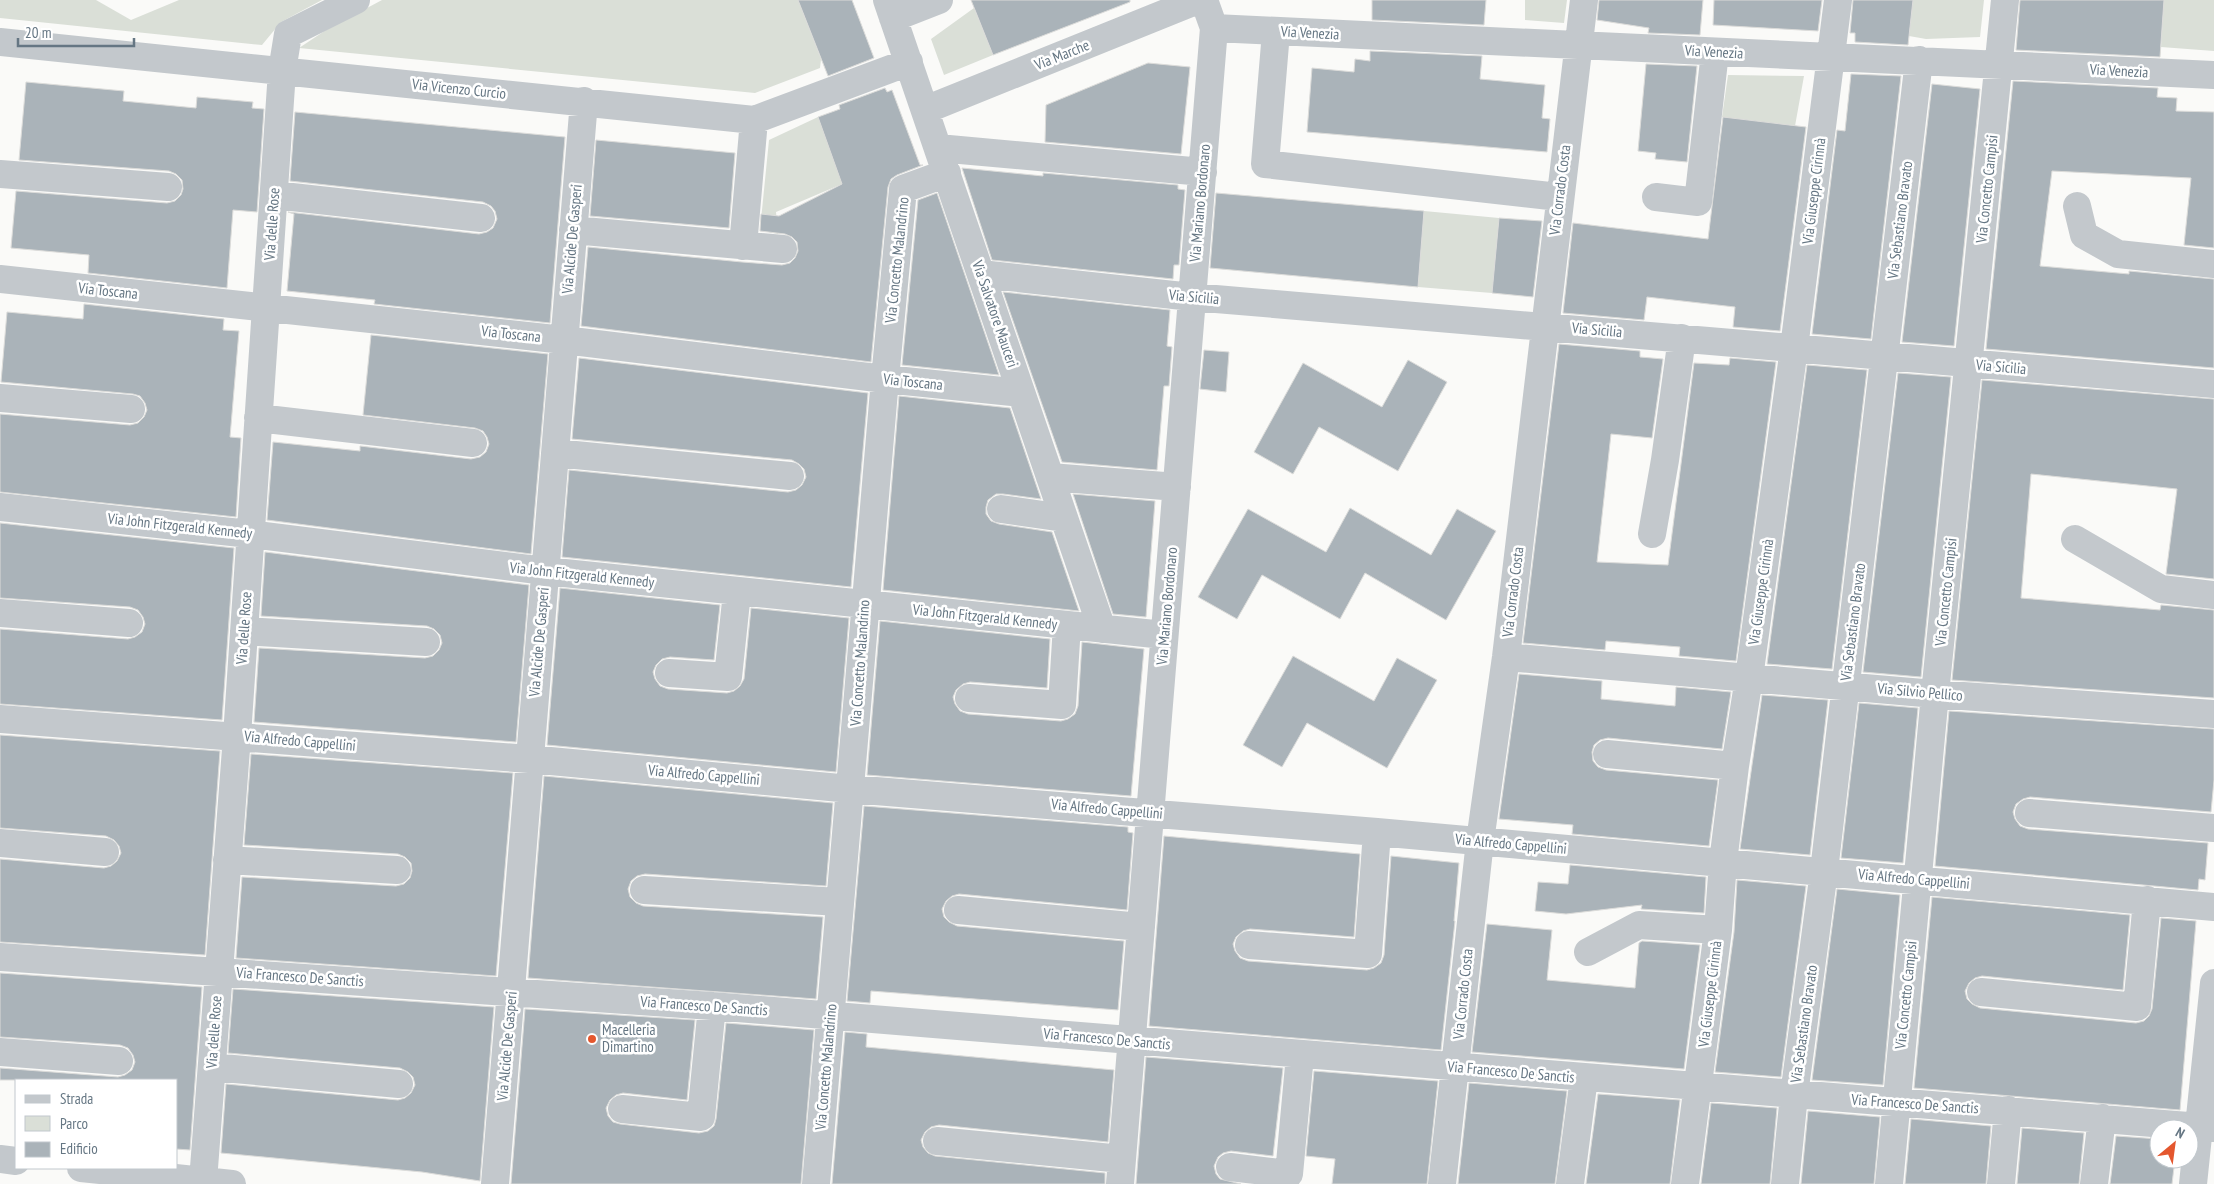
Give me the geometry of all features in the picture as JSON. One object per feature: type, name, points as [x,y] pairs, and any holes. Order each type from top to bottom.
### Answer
[{"type":"street","name":"Via delle Rose","points":[[202,1183],[237,736],[282,71],[288,34],[356,0]]},
{"type":"street","points":[[890,9],[940,0]]},
{"type":"street","name":"Via Marche","points":[[925,110],[1198,0]]},
{"type":"street","points":[[1204,0],[1214,28]]},
{"type":"street","name":"Via Corrado Costa","points":[[1442,1184],[1480,841],[1506,657],[1559,197],[1584,0]]},
{"type":"street","name":"Via Giuseppe Cirinnà","points":[[1685,1184],[1718,930],[1723,862],[1735,766],[1749,678],[1794,348],[1838,0]]},
{"type":"street","name":"Via Concetto Campisi","points":[[1889,1184],[1935,694],[1970,364],[2005,0]]},
{"type":"street","name":"Via Salvatore Mauceri","points":[[890,9],[1102,628]]},
{"type":"street","name":"Via Venezia","points":[[1214,28],[2214,75]]},
{"type":"street","name":"Via Mariano Bordonaro","points":[[1121,1171],[1214,28]]},
{"type":"street","points":[[1276,32],[1265,164],[1559,197]]},
{"type":"street","name":"Via Vicenzo Curcio","points":[[0,51],[282,71],[754,120],[909,62]]},
{"type":"street","points":[[1656,197],[1698,202],[1715,52]]},
{"type":"street","name":"Via Sebastiano Bravato","points":[[1785,1184],[1794,1095],[1824,872],[1919,60]]},
{"type":"street","name":"Via Alcide De Gasperi","points":[[495,1184],[584,101]]},
{"type":"street","points":[[743,246],[754,120]]},
{"type":"street","points":[[943,160],[1203,172]]},
{"type":"street","name":"Via Concetto Malandrino","points":[[816,1184],[839,902],[851,789],[865,604],[904,189],[943,160]]},
{"type":"street","points":[[0,174],[168,187]]},
{"type":"street","points":[[274,195],[481,218]]},
{"type":"street","points":[[2077,206],[2084,235],[2118,254],[2214,264]]},
{"type":"street","points":[[573,230],[783,249]]},
{"type":"street","name":"Via Sicilia","points":[[981,274],[1192,297],[2214,384]]},
{"type":"street","name":"Via Toscana","points":[[0,279],[564,340],[885,379],[1021,393]]},
{"type":"street","points":[[1652,534],[1665,460],[1682,338]]},
{"type":"street","points":[[0,398],[131,409]]},
{"type":"street","points":[[258,418],[473,444]]},
{"type":"street","points":[[555,453],[790,476]]},
{"type":"street","points":[[1050,476],[1176,487]]},
{"type":"street","name":"Via John Fitzgerald Kennedy","points":[[0,507],[250,534],[545,571],[1164,635]]},
{"type":"street","points":[[1000,509],[1064,518]]},
{"type":"street","points":[[2075,539],[2161,589],[2214,595]]},
{"type":"street","points":[[669,673],[728,677],[736,592]]},
{"type":"street","points":[[0,613],[129,623]]},
{"type":"street","points":[[970,698],[1062,705],[1067,625]]},
{"type":"street","points":[[244,631],[426,642]]},
{"type":"street","name":"Via Silvio Pellico","points":[[1506,657],[1935,694],[2214,714]]},
{"type":"street","name":"Via Alfredo Cappellini","points":[[0,719],[237,736],[851,789],[1149,812],[2214,907]]},
{"type":"street","points":[[1607,754],[1735,766]]},
{"type":"street","points":[[2029,813],[2214,828]]},
{"type":"street","points":[[1249,945],[1368,954],[1377,832]]},
{"type":"street","points":[[0,842],[105,852]]},
{"type":"street","points":[[227,860],[397,870]]},
{"type":"street","points":[[644,890],[839,902]]},
{"type":"street","points":[[1981,992],[2137,1007],[2146,900]]},
{"type":"street","points":[[958,910],[1141,927]]},
{"type":"street","points":[[1588,952],[1639,925],[1718,930]]},
{"type":"street","name":"Via Francesco De Sanctis","points":[[0,956],[712,1006],[1896,1104],[2008,1110],[2207,1128]]},
{"type":"street","points":[[2193,1184],[2207,1128],[2214,983]]},
{"type":"street","points":[[622,1109],[701,1117],[712,1006]]},
{"type":"street","points":[[0,1052],[119,1061]]},
{"type":"street","points":[[1230,1167],[1289,1174],[1300,1054]]},
{"type":"street","points":[[212,1067],[399,1084]]},
{"type":"street","points":[[1570,1184],[1584,1078]]},
{"type":"street","points":[[2001,1184],[2008,1110]]},
{"type":"street","points":[[2094,1184],[2102,1118]]},
{"type":"street","points":[[938,1141],[1121,1171]]},
{"type":"street","points":[[0,1159],[15,1161]]},
{"type":"street","points":[[89,1169],[202,1183],[232,1184]]},
{"type":"green space","points":[[0,0],[96,0],[131,20],[179,0],[322,0],[281,22],[262,45],[0,18]]},
{"type":"green space","points":[[382,0],[798,0],[821,59],[820,68],[755,93],[299,48],[326,30]]},
{"type":"green space","points":[[1525,0],[1567,0],[1564,23],[1525,20]]},
{"type":"green space","points":[[1913,0],[1984,0],[1980,37],[1926,39],[1909,36]]},
{"type":"green space","points":[[2164,0],[2214,0],[2214,51],[2161,47]]},
{"type":"green space","points":[[974,8],[993,55],[944,75],[931,39]]},
{"type":"green space","points":[[1728,75],[1804,76],[1795,126],[1722,117]]},
{"type":"green space","points":[[818,117],[842,184],[776,212],[778,234],[760,230],[769,140]]},
{"type":"green space","points":[[1424,211],[1499,218],[1492,293],[1418,287]]},
{"type":"building","points":[[798,0],[852,0],[874,58],[828,76]]},
{"type":"building","points":[[971,0],[1130,0],[1130,2],[993,55]]},
{"type":"building","points":[[1372,0],[1486,0],[1484,25],[1372,20]]},
{"type":"building","points":[[1599,0],[1703,0],[1700,35],[1648,33],[1649,28],[1597,20]]},
{"type":"building","points":[[1714,0],[1822,0],[1818,31],[1713,25]]},
{"type":"building","points":[[1853,0],[1913,0],[1908,45],[1855,42],[1855,33],[1850,33]]},
{"type":"building","points":[[2020,0],[2164,0],[2160,57],[2016,50]]},
{"type":"building","points":[[1370,51],[1482,56],[1480,79],[1545,85],[1542,118],[1550,119],[1547,152],[1307,132],[1312,68],[1354,72],[1355,59],[1370,61]]},
{"type":"building","points":[[1148,63],[1190,67],[1181,154],[1045,142],[1046,105]]},
{"type":"building","points":[[1646,64],[1697,66],[1687,162],[1655,159],[1656,153],[1638,151]]},
{"type":"building","points":[[1851,74],[1901,76],[1871,339],[1812,334],[1837,130],[1845,131]]},
{"type":"building","points":[[2013,81],[2158,88],[2157,97],[2177,98],[2176,111],[2214,112],[2214,248],[2184,245],[2191,178],[2052,171],[2040,266],[2129,274],[2129,271],[2214,279],[2214,368],[1986,349]]},
{"type":"building","points":[[26,82],[124,91],[123,101],[196,108],[197,97],[253,102],[252,108],[264,109],[257,212],[233,210],[227,288],[88,273],[89,255],[11,248],[16,191],[167,203],[175,201],[181,195],[183,189],[182,180],[176,174],[169,171],[19,160]]},
{"type":"building","points":[[1932,84],[1980,89],[1954,346],[1902,342]]},
{"type":"building","points":[[885,88],[887,92],[892,90],[920,165],[923,165],[897,175],[891,179],[888,187],[871,362],[581,326],[588,247],[742,262],[782,265],[790,263],[798,251],[797,242],[785,234],[760,231],[761,214],[779,216],[842,184],[818,117],[840,109],[839,105]]},
{"type":"building","points":[[295,112],[565,137],[550,323],[374,304],[375,300],[287,291],[294,214],[288,212],[479,234],[493,228],[497,219],[495,211],[491,206],[483,202],[290,181]]},
{"type":"building","points":[[1723,117],[1806,127],[1780,331],[1733,327],[1735,307],[1647,297],[1644,320],[1563,313],[1573,223],[1708,239]]},
{"type":"building","points":[[596,140],[735,153],[729,228],[590,216]]},
{"type":"building","points":[[962,168],[1043,176],[1043,173],[1178,185],[1178,189],[1185,190],[1179,265],[1174,265],[1173,279],[992,260]]},
{"type":"building","points":[[937,193],[999,375],[902,365],[918,200]]},
{"type":"building","points":[[1216,193],[1424,211],[1418,287],[1210,268]]},
{"type":"building","points":[[1499,218],[1542,221],[1533,297],[1492,293]]},
{"type":"building","points":[[1003,292],[1170,310],[1167,346],[1172,347],[1169,386],[1164,386],[1157,470],[1062,462]]},
{"type":"building","points":[[84,304],[224,319],[223,330],[239,331],[230,437],[241,438],[236,517],[0,492],[0,414],[130,425],[138,423],[144,417],[147,410],[145,403],[140,396],[133,394],[1,382],[7,312],[83,319]]},
{"type":"building","points":[[371,335],[548,354],[531,554],[267,520],[273,442],[360,451],[360,446],[471,459],[480,457],[486,452],[489,444],[487,437],[483,431],[475,428],[363,415]]},
{"type":"building","points":[[1559,344],[1640,351],[1640,357],[1663,359],[1652,438],[1611,434],[1597,562],[1668,565],[1694,363],[1729,365],[1730,358],[1776,362],[1736,661],[1679,656],[1680,647],[1606,641],[1605,650],[1523,643]]},
{"type":"building","points":[[1204,350],[1229,352],[1226,392],[1200,389]]},
{"type":"building","points":[[579,358],[868,393],[851,587],[562,557],[569,470],[788,492],[796,490],[802,485],[806,477],[804,469],[792,460],[572,439]]},
{"type":"building","points":[[1408,360],[1447,382],[1398,471],[1319,427],[1293,474],[1254,452],[1303,363],[1382,407]]},
{"type":"building","points":[[1807,365],[1867,370],[1832,669],[1767,664]]},
{"type":"building","points":[[1898,373],[1951,377],[1921,677],[1863,672]]},
{"type":"building","points":[[1982,380],[2214,399],[2214,579],[2166,574],[2177,489],[2031,474],[2021,598],[2160,610],[2161,605],[2214,610],[2214,698],[1952,680]]},
{"type":"building","points":[[899,396],[1010,408],[1041,499],[996,494],[988,500],[986,514],[991,521],[999,524],[1052,532],[1079,611],[883,590]]},
{"type":"building","points":[[1073,494],[1155,501],[1146,617],[1113,614]]},
{"type":"building","points":[[1350,508],[1431,555],[1457,509],[1496,531],[1446,620],[1365,573],[1340,619],[1262,575],[1237,619],[1198,597],[1248,509],[1326,552]]},
{"type":"building","points":[[0,523],[234,548],[222,720],[0,704],[0,629],[128,639],[142,632],[145,624],[138,610],[130,607],[0,598]]},
{"type":"building","points":[[265,552],[529,585],[516,742],[254,722],[259,648],[425,658],[433,656],[439,650],[442,643],[440,635],[434,629],[427,626],[261,616]]},
{"type":"building","points":[[560,588],[720,605],[714,660],[670,657],[662,659],[656,665],[653,672],[660,686],[668,689],[727,693],[734,691],[740,686],[744,679],[751,608],[849,618],[836,772],[547,745]]},
{"type":"building","points":[[880,621],[1050,639],[1047,688],[970,682],[963,684],[956,690],[953,697],[960,711],[968,714],[1061,721],[1068,719],[1075,714],[1078,706],[1082,642],[1144,649],[1131,796],[867,775]]},
{"type":"building","points":[[1293,656],[1374,701],[1397,658],[1437,680],[1387,768],[1307,723],[1282,767],[1243,745]]},
{"type":"building","points":[[1519,674],[1602,681],[1601,699],[1675,706],[1676,687],[1731,692],[1722,749],[1608,738],[1600,740],[1594,745],[1592,752],[1593,761],[1598,767],[1606,770],[1718,780],[1709,846],[1572,834],[1573,825],[1499,819]]},
{"type":"building","points":[[1762,695],[1828,700],[1810,855],[1740,849]]},
{"type":"building","points":[[1859,703],[1918,708],[1903,863],[1841,858]]},
{"type":"building","points":[[1949,711],[2214,729],[2214,780],[2211,812],[2030,797],[2016,804],[2013,812],[2020,826],[2028,829],[2208,843],[2205,880],[2199,879],[2198,890],[1935,866]]},
{"type":"building","points":[[0,735],[220,751],[205,955],[0,942],[0,859],[104,868],[111,866],[117,861],[121,853],[119,846],[114,840],[106,836],[0,828]]},
{"type":"building","points":[[251,754],[513,773],[496,976],[236,958],[242,877],[396,886],[404,884],[410,878],[412,871],[411,863],[405,857],[398,854],[244,845]]},
{"type":"building","points":[[544,776],[833,803],[826,886],[645,874],[637,876],[631,881],[628,889],[630,897],[636,903],[643,906],[823,917],[816,999],[528,978]]},
{"type":"building","points":[[864,806],[1128,827],[1128,832],[1133,833],[1127,910],[959,894],[952,896],[946,901],[942,909],[944,917],[957,926],[1124,941],[1118,1010],[871,991],[870,1003],[847,1001]]},
{"type":"building","points":[[1164,836],[1360,854],[1354,937],[1250,929],[1243,931],[1236,937],[1233,944],[1240,958],[1248,961],[1367,970],[1374,968],[1381,963],[1384,955],[1391,856],[1459,863],[1455,921],[1441,1050],[1149,1026]]},
{"type":"building","points":[[1570,865],[1706,877],[1704,913],[1641,909],[1642,905],[1566,914],[1535,911],[1538,882],[1568,884]]},
{"type":"building","points":[[1737,880],[1806,886],[1781,1077],[1715,1072],[1734,932]]},
{"type":"building","points":[[1837,889],[1900,895],[1883,1085],[1812,1080]]},
{"type":"building","points":[[1932,897],[2130,915],[2123,990],[1982,976],[1975,978],[1969,983],[1965,991],[1967,999],[1980,1008],[2136,1023],[2144,1021],[2152,1009],[2161,918],[2196,921],[2180,1110],[1914,1088]]},
{"type":"building","points":[[1487,924],[1552,930],[1547,980],[1635,988],[1639,943],[1642,941],[1700,945],[1684,1069],[1472,1052]]},
{"type":"building","points":[[0,973],[202,987],[190,1150],[178,1149],[178,1079],[0,1080],[0,1068],[118,1077],[132,1070],[135,1062],[128,1048],[120,1045],[0,1037]]},
{"type":"building","points":[[233,989],[494,1007],[480,1181],[422,1172],[221,1153],[226,1084],[398,1100],[405,1098],[411,1093],[415,1085],[413,1077],[400,1068],[228,1053]]},
{"type":"building","points":[[525,1009],[695,1020],[687,1100],[623,1093],[616,1095],[610,1100],[606,1108],[608,1116],[613,1122],[620,1124],[699,1133],[708,1131],[714,1126],[716,1119],[726,1023],[814,1030],[801,1184],[511,1184]]},
{"type":"building","points":[[845,1032],[867,1034],[866,1047],[1114,1070],[1108,1142],[939,1125],[931,1127],[925,1132],[921,1140],[923,1147],[928,1153],[935,1156],[1105,1173],[1105,1184],[832,1184]]},
{"type":"building","points":[[1146,1057],[1283,1068],[1273,1156],[1231,1151],[1223,1153],[1218,1157],[1214,1166],[1216,1174],[1220,1179],[1241,1184],[1136,1184]]},
{"type":"building","points":[[1314,1071],[1438,1081],[1427,1184],[1332,1184],[1335,1159],[1306,1156]]},
{"type":"building","points":[[1469,1083],[1567,1091],[1555,1184],[1458,1184]]},
{"type":"building","points":[[1598,1094],[1680,1100],[1670,1184],[1586,1184]]},
{"type":"building","points":[[1711,1103],[1777,1108],[1770,1184],[1701,1184]]},
{"type":"building","points":[[1808,1111],[1880,1117],[1874,1184],[1801,1184]]},
{"type":"building","points":[[1911,1119],[1991,1126],[1986,1184],[1905,1184]]},
{"type":"building","points":[[2022,1128],[2084,1133],[2079,1184],[2017,1184]]},
{"type":"building","points":[[2116,1136],[2149,1138],[2149,1169],[2174,1169],[2172,1184],[2110,1184]]},
{"type":"place","name":"Macelleria Dimartino","points":[[592,1039]]}]
